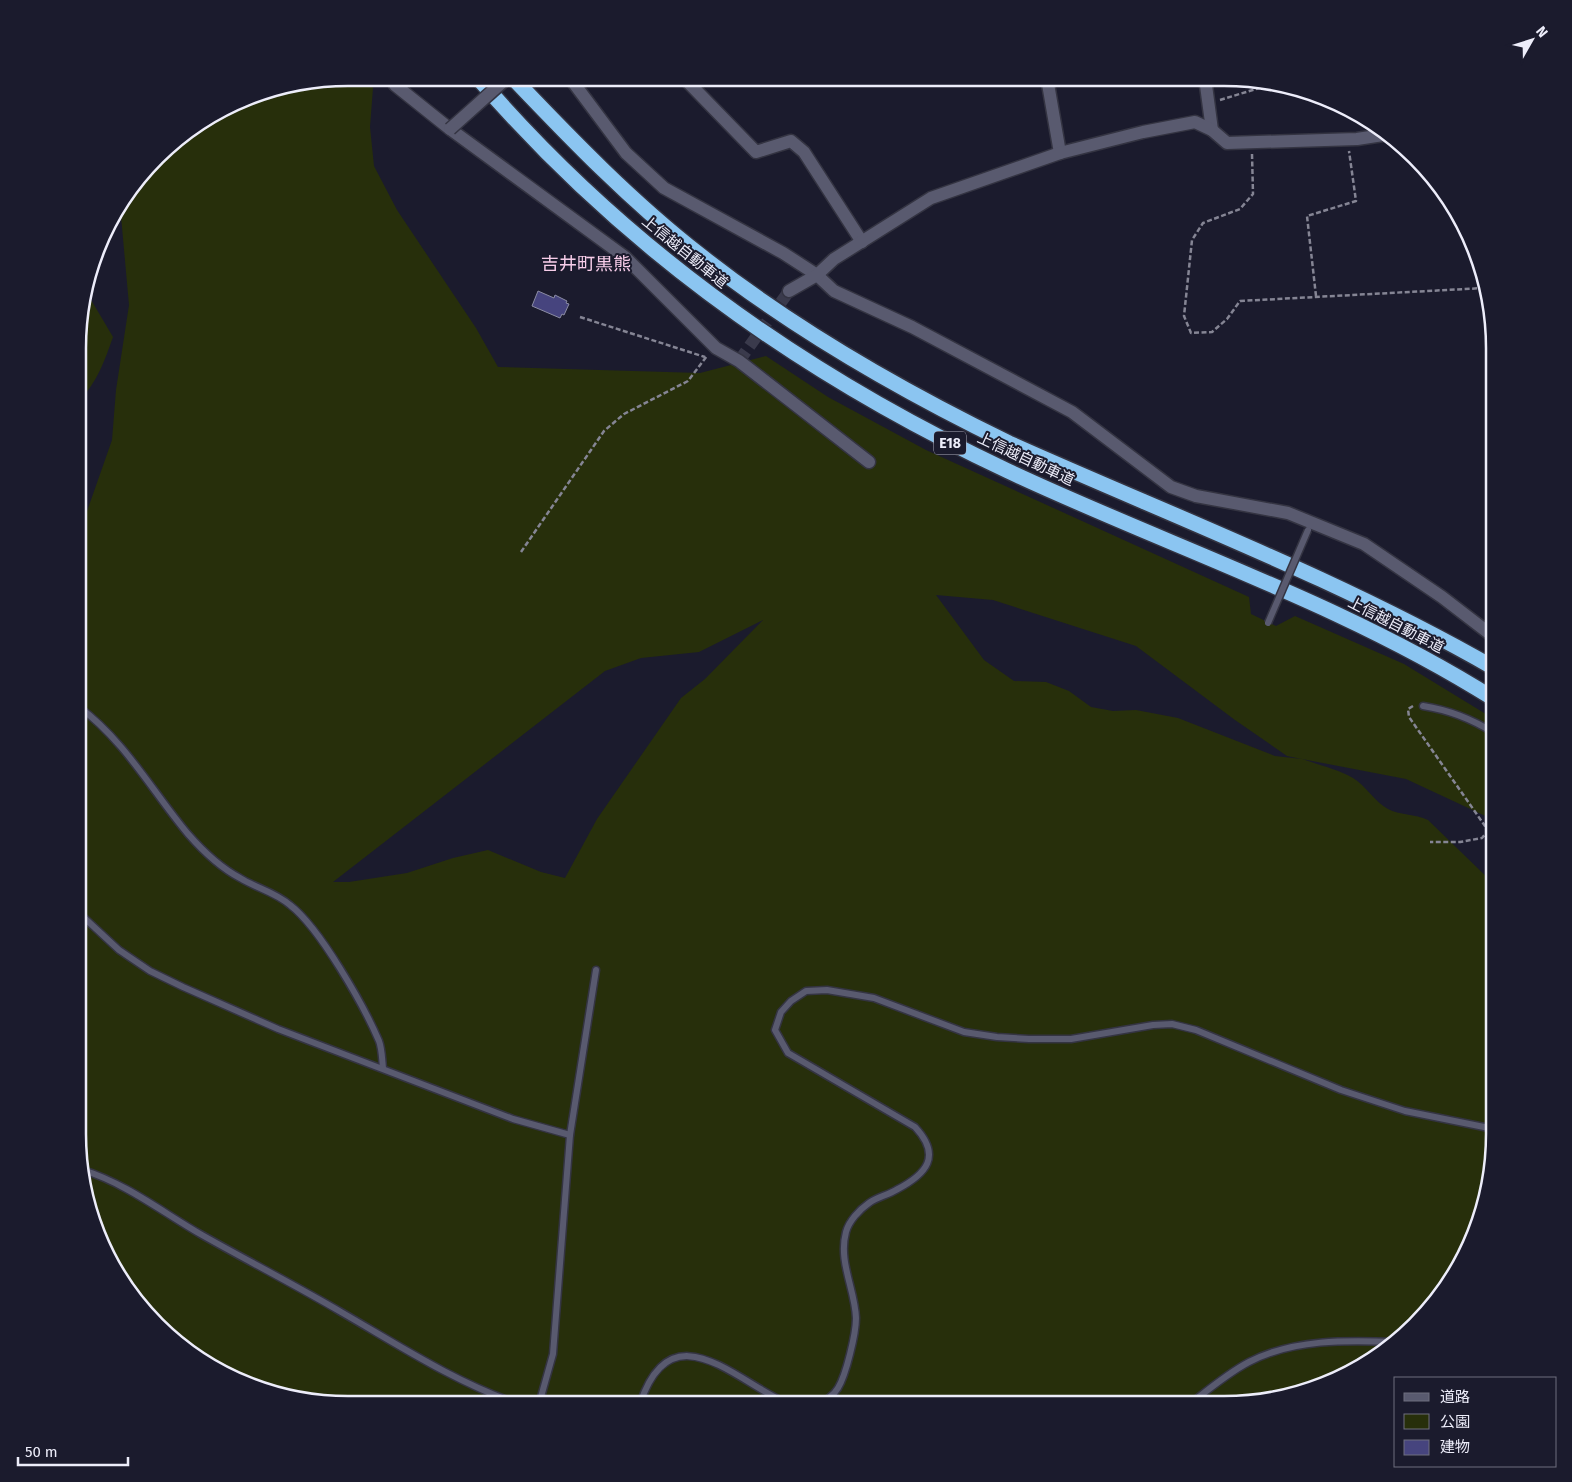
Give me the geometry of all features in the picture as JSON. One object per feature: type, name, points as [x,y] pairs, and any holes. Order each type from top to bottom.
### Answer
[{"type":"highway","name":"上信越自動車道","points":[[485,86],[535,139],[632,232],[728,309],[838,382],[892,413],[1010,472],[1283,590],[1373,632],[1486,695]]},
{"type":"highway","name":"上信越自動車道","points":[[521,86],[602,170],[693,249],[797,325],[850,358],[1001,439],[1321,578],[1390,612],[1486,664]]},
{"type":"street","points":[[396,86],[450,129],[625,257],[716,348],[739,361],[869,462]]},
{"type":"street","points":[[450,129],[498,86]]},
{"type":"street","points":[[576,86],[626,153],[664,188],[783,253],[817,275],[834,291],[912,326],[1072,412],[1171,487],[1196,496],[1288,513],[1310,526],[1364,544],[1442,597],[1486,631]]},
{"type":"street","points":[[692,86],[756,152],[791,141],[804,152],[862,242]]},
{"type":"street","points":[[1048,86],[1060,153]]},
{"type":"street","points":[[1206,86],[1212,130]]},
{"type":"street","points":[[788,291],[817,275],[834,259],[931,198],[1060,153],[1143,132],[1195,122],[1212,130],[1227,143],[1347,140],[1377,136]]},
{"type":"lane","points":[[1268,623],[1310,526]]},
{"type":"lane","points":[[1423,706],[1440,708],[1474,720],[1486,728]]},
{"type":"lane","points":[[86,713],[109,734],[133,762],[189,835],[222,866],[241,879],[261,887],[290,904],[308,923],[322,941],[367,1017],[380,1043],[383,1068]]},
{"type":"lane","points":[[86,919],[119,950],[150,971],[278,1029],[513,1119],[570,1135]]},
{"type":"lane","points":[[541,1396],[553,1354],[570,1135],[596,970]]},
{"type":"lane","points":[[830,1396],[838,1388],[852,1346],[856,1318],[842,1249],[846,1230],[855,1215],[870,1202],[897,1190],[926,1169],[930,1158],[926,1138],[915,1127],[788,1053],[775,1030],[781,1012],[791,1001],[806,991],[827,990],[874,998],[964,1032],[1005,1037],[1071,1039],[1153,1024],[1172,1024],[1196,1030],[1341,1090],[1404,1111],[1486,1127]]},
{"type":"lane","points":[[89,1172],[106,1178],[144,1198],[202,1235],[272,1272],[466,1384],[497,1396]]},
{"type":"lane","points":[[1200,1396],[1216,1383],[1250,1362],[1276,1352],[1316,1343],[1354,1340],[1384,1341]]},
{"type":"lane","points":[[643,1396],[646,1386],[658,1368],[677,1357],[690,1356],[722,1367],[774,1396]]},
{"type":"path","points":[[1209,103],[1259,88]]},
{"type":"path","points":[[1316,297],[1307,216],[1356,201],[1347,140]]},
{"type":"path","points":[[1251,142],[1253,194],[1240,209],[1203,223],[1192,240],[1184,316],[1192,333],[1212,332],[1227,319],[1240,300],[1479,288]]},
{"type":"path","points":[[580,317],[705,357]]},
{"type":"path","points":[[522,552],[604,431],[624,414],[688,381],[705,357],[716,348]]},
{"type":"path","points":[[1423,706],[1414,705],[1408,709],[1409,717],[1485,826],[1486,832],[1482,838],[1460,842],[1430,842]]},
{"type":"green space","points":[[372,86],[370,127],[374,166],[397,210],[476,328],[498,367],[700,373],[766,356],[828,397],[926,450],[1249,597],[1251,614],[1276,626],[1295,616],[1404,664],[1486,714],[1486,816],[1406,779],[1302,759],[1353,778],[1388,809],[1428,820],[1486,876],[1486,1134],[1484,1168],[1477,1202],[1466,1234],[1451,1265],[1432,1293],[1397,1331],[1369,1352],[1340,1369],[1308,1382],[1275,1391],[1224,1396],[348,1396],[314,1394],[264,1382],[217,1361],[189,1342],[151,1307],[130,1279],[113,1250],[100,1218],[91,1185],[86,1134],[86,514],[112,440],[116,390],[129,305],[121,217],[151,175],[175,151],[217,121],[264,100],[314,88]],"holes":[[[936,595],[993,600],[1136,646],[1235,720],[1287,756],[1302,759],[1275,756],[1178,718],[1136,710],[1113,711],[1091,707],[1069,691],[1046,682],[1014,681],[984,660]],[[763,620],[705,679],[681,698],[597,819],[565,878],[541,872],[488,850],[453,858],[407,873],[349,882],[333,882],[605,671],[641,658],[699,652]]]},
{"type":"green space","points":[[91,299],[113,337],[96,378],[86,393],[86,348]]},
{"type":"building","points":[[538,291],[554,298],[555,295],[567,301],[566,303],[569,304],[564,315],[562,314],[560,318],[532,306]]},
{"type":"tunnel","points":[[739,361],[789,291]]},
{"type":"district","name":"吉井町黒熊","points":[[586,264]]}]
